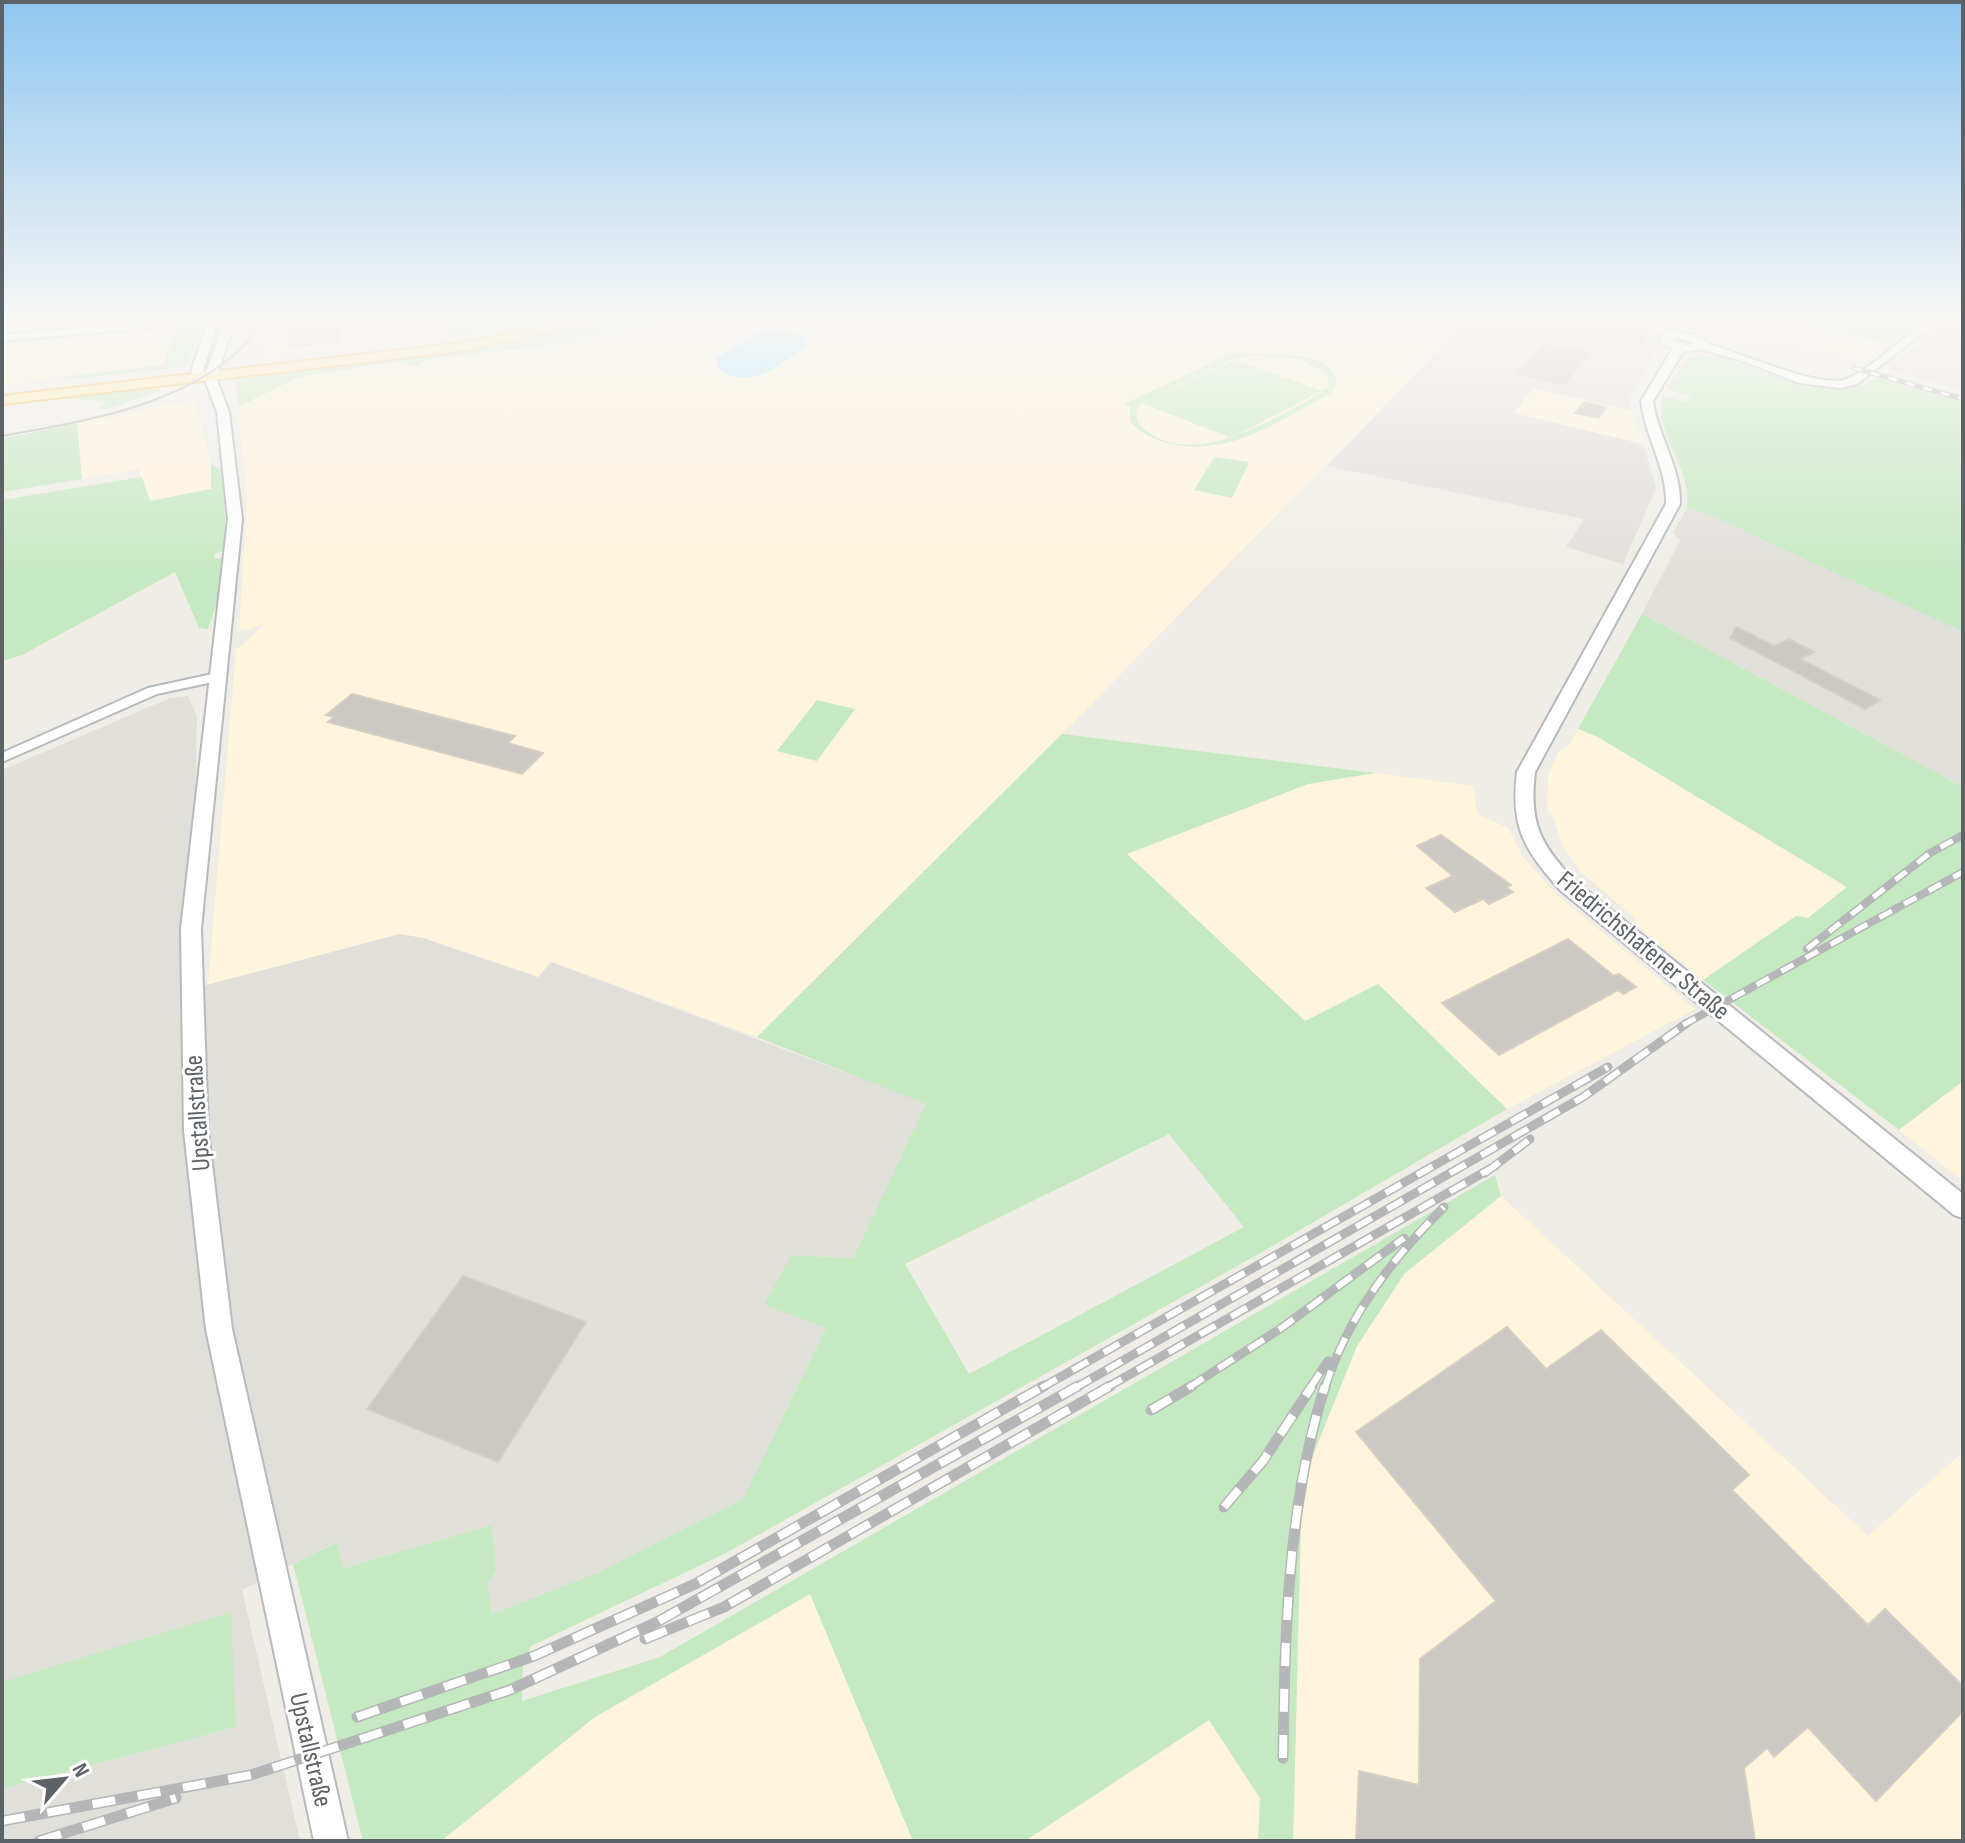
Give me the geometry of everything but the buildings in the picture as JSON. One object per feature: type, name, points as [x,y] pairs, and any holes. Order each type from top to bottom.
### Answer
[{"type":"street","name":"Upstallstraße","points":[[221,407],[235,519],[191,929],[196,1131],[219,1329],[331,1841]]},
{"type":"street","name":"Friedrichshafener Straße","points":[[1647,407],[1651,426],[1670,468],[1673,504],[1526,772],[1521,803],[1529,838],[1567,885],[1963,1208]]},
{"type":"street","points":[[2,758],[153,691],[217,677]]},
{"type":"shaded area","points":[[156,407],[196,407],[211,464],[212,489],[149,501],[139,469],[82,479],[77,423]]},
{"type":"shaded area","points":[[238,407],[1383,407],[1062,734],[757,1037],[552,962],[539,978],[423,938],[400,934],[208,985],[236,650],[265,624],[239,631],[247,498]]},
{"type":"shaded area","points":[[1384,407],[1518,407],[1513,413],[1643,444],[1656,488],[1623,564],[1566,547],[1584,519],[1327,466]]},
{"type":"shaded area","points":[[1519,407],[1617,407],[1630,410],[1643,444],[1513,414]]},
{"type":"shaded area","points":[[1687,508],[1703,511],[1963,632],[1963,787],[1642,614],[1680,540],[1673,533]]},
{"type":"shaded area","points":[[188,696],[197,716],[191,989],[400,934],[423,938],[538,977],[551,962],[927,1103],[853,1258],[791,1255],[765,1305],[826,1328],[743,1499],[599,1572],[492,1614],[488,1583],[496,1571],[492,1525],[342,1568],[336,1542],[242,1590],[300,1841],[2,1841],[2,1789],[236,1727],[2,1682],[2,770],[170,698]]},
{"type":"shaded area","points":[[1578,729],[1598,737],[1847,887],[1808,918],[1796,916],[1703,980],[1641,929],[1633,917],[1582,873],[1563,846],[1552,814],[1547,811],[1548,776],[1559,751],[1568,747]]},
{"type":"shaded area","points":[[1375,773],[1473,786],[1477,814],[1508,828],[1523,857],[1557,895],[1695,1009],[1507,1109],[1378,984],[1305,1022],[1126,854],[1308,784]]},
{"type":"shaded area","points":[[1963,1081],[1963,1181],[1899,1130]]},
{"type":"shaded area","points":[[1501,1196],[1868,1536],[1963,1452],[1963,1841],[1293,1841],[1302,1482],[1357,1346],[1403,1275]]},
{"type":"shaded area","points":[[811,1594],[913,1841],[441,1841],[595,1717]]},
{"type":"shaded area","points":[[1209,1720],[1260,1798],[1258,1841],[1025,1841]]},
{"type":"green space","points":[[1130,407],[1139,407],[1137,421],[1156,437],[1178,444],[1203,444],[1231,438],[1296,407],[1306,407],[1253,434],[1212,445],[1190,446],[1167,443],[1151,437],[1130,421]]},
{"type":"green space","points":[[1152,407],[1291,407],[1229,437]]},
{"type":"green space","points":[[1661,407],[1963,407],[1963,632],[1703,512],[1687,508],[1684,478],[1663,424]]},
{"type":"green space","points":[[77,423],[82,479],[2,492],[2,439]]},
{"type":"green space","points":[[1214,457],[1249,462],[1232,498],[1194,490]]},
{"type":"green space","points":[[211,464],[222,470],[227,549],[214,554],[215,559],[225,557],[220,594],[208,629],[199,628],[175,572],[22,655],[2,661],[2,500],[142,477],[150,501],[211,489]]},
{"type":"green space","points":[[1642,614],[1963,787],[1963,1081],[1899,1130],[1703,980],[1796,916],[1808,918],[1847,887],[1598,737],[1578,729]]},
{"type":"green space","points":[[817,700],[855,709],[817,761],[777,751]]},
{"type":"green space","points":[[1062,734],[1375,773],[1308,784],[1127,854],[1305,1021],[1378,984],[1507,1109],[1264,1251],[726,1553],[531,1646],[523,1665],[522,1701],[660,1657],[1495,1175],[1501,1196],[1405,1273],[1357,1346],[1302,1482],[1293,1841],[1258,1841],[1260,1798],[1209,1720],[1025,1841],[913,1841],[810,1594],[595,1717],[441,1841],[363,1841],[293,1564],[337,1542],[343,1568],[492,1525],[496,1571],[488,1583],[492,1614],[599,1572],[743,1499],[826,1328],[764,1305],[791,1255],[853,1258],[926,1104],[757,1037]],"holes":[[[1169,1134],[1244,1227],[969,1374],[905,1264]]]},
{"type":"green space","points":[[231,1612],[236,1727],[2,1789],[2,1682]]},
{"type":"tram line","points":[[2,436],[73,423],[133,407]]},
{"type":"railway","points":[[1807,949],[1930,853],[1963,835]]},
{"type":"railway","points":[[1683,1025],[1963,872]]},
{"type":"railway","points":[[1075,1388],[1583,1097],[1687,1023]]},
{"type":"railway","points":[[1041,1388],[1608,1067]]},
{"type":"railway","points":[[1492,1168],[1530,1139]]},
{"type":"railway","points":[[1106,1388],[1492,1168]]},
{"type":"railway","points":[[1485,1173],[1492,1168]]},
{"type":"railway","points":[[1325,1388],[1346,1337],[1373,1290],[1444,1207]]},
{"type":"railway","points":[[1188,1388],[1280,1329],[1404,1238]]},
{"type":"railway","points":[[1310,1388],[1328,1361]]},
{"type":"railway","points":[[357,1717],[534,1656],[695,1584],[1044,1386]]},
{"type":"railway","points":[[2,1821],[251,1775],[510,1690],[657,1622],[1078,1386]]},
{"type":"railway","points":[[645,1639],[724,1607],[1110,1386]]},
{"type":"railway","points":[[1151,1410],[1192,1386]]},
{"type":"railway","points":[[1224,1507],[1263,1461],[1312,1386]]},
{"type":"railway","points":[[1283,1758],[1290,1570],[1303,1477],[1325,1386]]},
{"type":"railway","points":[[39,1841],[176,1798]]}]
